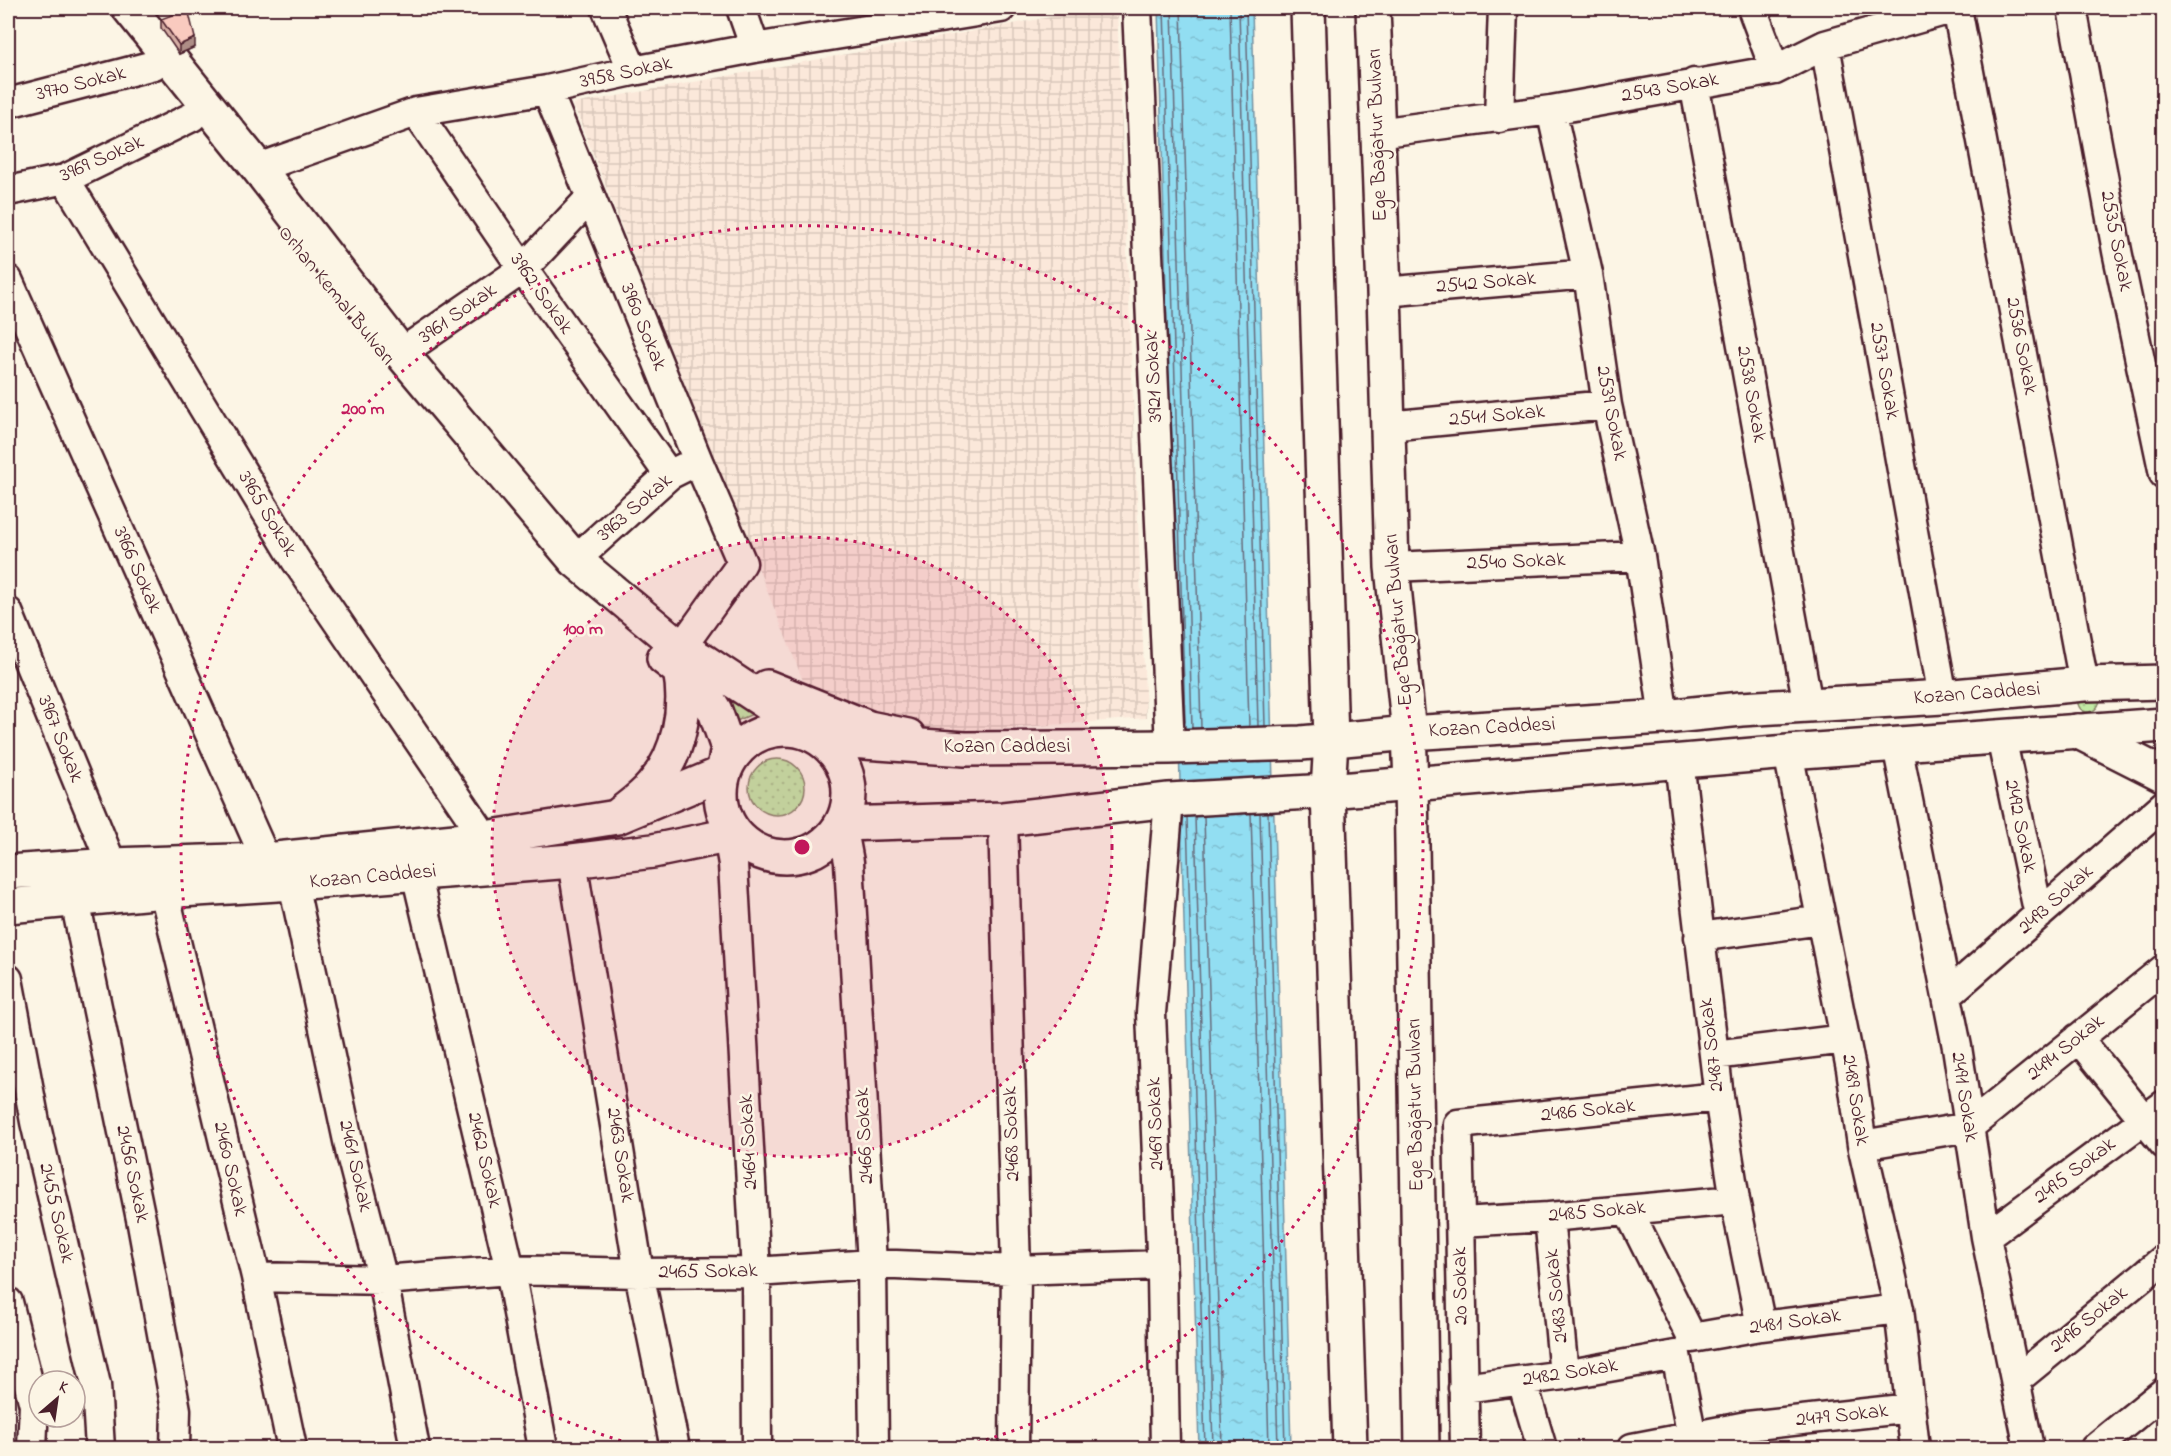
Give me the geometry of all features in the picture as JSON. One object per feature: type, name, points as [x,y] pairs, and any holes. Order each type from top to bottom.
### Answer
[{"type":"main road","points":[[1308,8],[1316,742],[1313,792],[1350,1449]]},
{"type":"main road","name":"Ege Bağatur Bulvarı","points":[[1372,8],[1384,292],[1392,567],[1409,733],[1411,783],[1422,1449]]},
{"type":"main road","name":"Orhan Kemal Bulvarı","points":[[129,9],[154,65],[192,117],[557,573],[689,660]]},
{"type":"main road","name":"Orhan Kemal Bulvarı","points":[[129,9],[258,168],[401,353],[575,560],[689,660]]},
{"type":"main road","points":[[689,660],[820,740],[834,752],[844,769],[848,808],[842,824],[830,839],[813,850],[797,856],[780,856],[765,853],[732,835],[725,817],[721,795],[728,748],[715,711],[700,686],[689,660]]},
{"type":"main road","points":[[689,660],[869,728],[965,749]]},
{"type":"main road","points":[[617,817],[653,786],[673,753],[684,709],[684,690],[689,660]]},
{"type":"main road","name":"Kozan Caddesi","points":[[820,740],[965,749],[1170,747],[1316,742],[1409,733],[1664,717],[1741,709],[1943,697],[2086,685],[2163,682]]},
{"type":"main road","points":[[2091,730],[2113,714],[2086,685],[2064,709],[2070,723],[2091,730],[2163,775]]},
{"type":"main road","points":[[842,824],[1003,819],[1169,800],[1313,792],[1788,752],[2163,725]]},
{"type":"main road","points":[[723,773],[734,753],[751,738],[776,729],[796,730],[820,740]]},
{"type":"main road","name":"Kozan Caddesi","points":[[8,872],[112,865],[266,860],[485,838],[617,817],[723,773]]},
{"type":"main road","name":"Kozan Caddesi","points":[[8,906],[164,891],[572,861],[653,851],[732,835]]},
{"type":"street","points":[[606,8],[633,71]]},
{"type":"street","points":[[741,8],[755,48]]},
{"type":"street","name":"3958 Sokak","points":[[258,168],[416,112],[547,90],[755,48],[880,17],[1001,8]]},
{"type":"street","name":"3921 Sokak","points":[[1137,8],[1170,747]]},
{"type":"street","points":[[1499,118],[1503,8]]},
{"type":"street","points":[[1752,8],[1776,70]]},
{"type":"street","name":"2543 Sokak","points":[[1377,133],[1551,110],[1776,70],[1825,45],[1956,8]]},
{"type":"street","name":"2536 Sokak","points":[[1956,8],[2086,685]]},
{"type":"street","name":"2535 Sokak","points":[[2072,8],[2117,251],[2163,474]]},
{"type":"street","name":"2537 Sokak","points":[[1825,45],[1943,697]]},
{"type":"street","name":"3970 Sokak","points":[[8,102],[154,65]]},
{"type":"street","name":"2538 Sokak","points":[[1695,83],[1808,705]]},
{"type":"street","name":"3960 Sokak","points":[[547,90],[698,461],[742,563],[689,660]]},
{"type":"street","name":"2539 Sokak","points":[[1551,110],[1588,274],[1607,405],[1640,556],[1664,717]]},
{"type":"street","name":"3962 Sokak","points":[[416,112],[523,269],[669,475]]},
{"type":"street","name":"3969 Sokak","points":[[8,190],[65,179],[192,117]]},
{"type":"street","name":"3965 Sokak","points":[[65,179],[295,559],[485,838]]},
{"type":"street","name":"3961 Sokak","points":[[401,353],[523,269],[590,198]]},
{"type":"street","name":"2542 Sokak","points":[[1384,292],[1588,274]]},
{"type":"street","name":"3966 Sokak","points":[[8,280],[266,860]]},
{"type":"street","name":"2541 Sokak","points":[[1388,426],[1607,405]]},
{"type":"street","name":"3963 Sokak","points":[[575,560],[669,475],[698,461]]},
{"type":"street","name":"2540 Sokak","points":[[1392,567],[1640,556]]},
{"type":"street","name":"3967 Sokak","points":[[8,612],[112,865]]},
{"type":"street","name":"2492 Sokak","points":[[2001,737],[2039,915]]},
{"type":"street","name":"2491 Sokak","points":[[1897,745],[1947,995],[1986,1237],[2029,1449]]},
{"type":"street","name":"2489 Sokak","points":[[1788,752],[1845,1039],[1862,1145],[1899,1309],[1915,1449]]},
{"type":"street","name":"2487 Sokak","points":[[1678,761],[1719,1097],[1735,1200],[1761,1326]]},
{"type":"street","name":"2469 Sokak","points":[[1165,1449],[1161,1265],[1151,1013],[1169,800]]},
{"type":"street","name":"2493 Sokak","points":[[1947,995],[2163,805]]},
{"type":"street","name":"2468 Sokak","points":[[1003,819],[1016,1270],[1014,1449]]},
{"type":"street","name":"2466 Sokak","points":[[842,824],[849,862],[872,1264],[874,1449]]},
{"type":"street","name":"2464 Sokak","points":[[732,835],[756,1272],[757,1449]]},
{"type":"street","name":"2463 Sokak","points":[[572,861],[639,1273],[675,1449]]},
{"type":"street","name":"2462 Sokak","points":[[417,873],[510,1270],[543,1449]]},
{"type":"street","name":"2461 Sokak","points":[[293,883],[351,1155],[382,1280],[415,1449]]},
{"type":"street","name":"2460 Sokak","points":[[164,891],[256,1277],[292,1449]]},
{"type":"street","name":"2456 Sokak","points":[[75,900],[142,1224],[176,1410],[175,1449]]},
{"type":"street","points":[[1700,937],[1822,920]]},
{"type":"street","name":"2494 Sokak","points":[[1969,1127],[2163,969]]},
{"type":"street","name":"2455 Sokak","points":[[8,979],[35,1122],[96,1385],[100,1449]]},
{"type":"street","points":[[2078,1038],[2154,1112],[2163,1144]]},
{"type":"street","points":[[1713,1054],[1845,1039]]},
{"type":"street","name":"2486 Sokak","points":[[1458,1124],[1719,1097]]},
{"type":"street","name":"2495 Sokak","points":[[1986,1237],[2154,1112]]},
{"type":"street","name":"20 Sokak","points":[[1458,1124],[1465,1449]]},
{"type":"street","points":[[1862,1145],[1969,1127]]},
{"type":"street","name":"2485 Sokak","points":[[1460,1222],[1549,1217],[1735,1200]]},
{"type":"street","points":[[1628,1210],[1684,1347],[1692,1437]]},
{"type":"street","name":"2483 Sokak","points":[[1549,1217],[1564,1375]]},
{"type":"street","name":"2496 Sokak","points":[[2015,1381],[2163,1259]]},
{"type":"street","name":"2465 Sokak","points":[[256,1277],[382,1280],[510,1270],[639,1273],[756,1272],[872,1264],[1016,1270],[1161,1265]]},
{"type":"street","points":[[8,1302],[34,1405],[32,1449]]},
{"type":"street","name":"2481 Sokak","points":[[1684,1347],[1761,1326],[1899,1309]]},
{"type":"street","name":"2482 Sokak","points":[[1463,1388],[1564,1375],[1684,1347]]},
{"type":"street","points":[[1522,1381],[1542,1449]]},
{"type":"street","points":[[2095,1449],[2163,1392]]},
{"type":"street","name":"2479 Sokak","points":[[1632,1449],[1747,1426],[1911,1408]]},
{"type":"shaded area","points":[[1100,8],[1117,8],[1146,718],[915,735],[810,698],[573,104]]},
{"type":"green space","points":[[700,673],[767,708],[727,725]]},
{"type":"green space","points":[[2078,696],[2100,700],[2098,706],[2091,712],[2082,710],[2079,707]]},
{"type":"green space","points":[[771,759],[783,759],[793,763],[801,771],[805,787],[801,803],[793,811],[783,815],[771,815],[761,811],[753,803],[749,793],[749,781],[753,771],[761,763]]},
{"type":"water","points":[[1158,8],[1252,8],[1291,1448],[1199,1448]]},
{"type":"building","points":[[188,9],[195,38],[179,45],[161,19]]}]
